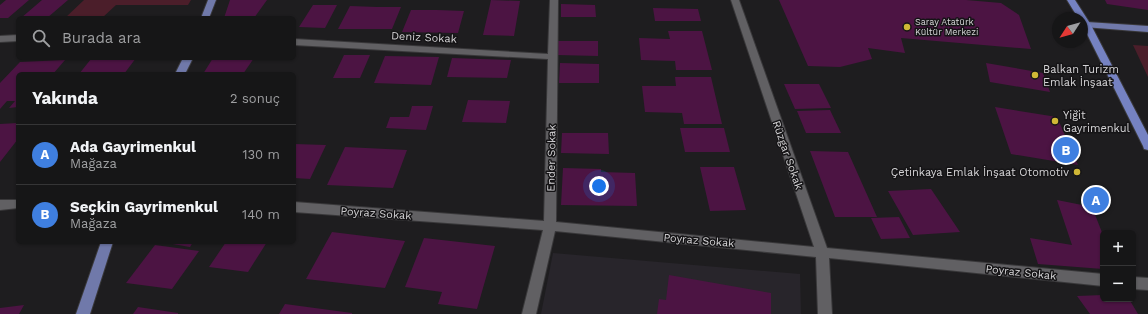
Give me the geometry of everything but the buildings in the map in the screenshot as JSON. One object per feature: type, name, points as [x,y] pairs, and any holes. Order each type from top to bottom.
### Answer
[{"type":"highway","points":[[1071,0],[1079,12]]},
{"type":"highway","points":[[1088,27],[1148,146]]},
{"type":"main road","points":[[206,16],[212,0]]},
{"type":"main road","points":[[1088,25],[1148,29]]},
{"type":"main road","points":[[181,72],[187,60]]},
{"type":"main road","points":[[83,314],[106,244]]},
{"type":"street","name":"Ender Sokak","points":[[529,314],[550,226],[554,0]]},
{"type":"street","name":"Rüzgar Sokak","points":[[735,0],[822,252],[825,314]]},
{"type":"street","points":[[0,39],[16,38]]},
{"type":"street","name":"Deniz Sokak","points":[[296,42],[553,57]]},
{"type":"street","points":[[0,205],[16,204]]},
{"type":"street","name":"Poyraz Sokak","points":[[296,207],[550,226],[1100,280]]},
{"type":"street","points":[[1136,282],[1148,284]]},
{"type":"shaded area","points":[[84,0],[191,0],[188,5],[116,5],[104,16],[67,16]]},
{"type":"shaded area","points":[[1133,45],[1148,46],[1148,77]]},
{"type":"shaded area","points":[[553,253],[800,274],[801,314],[541,314]]},
{"type":"place","name":"Saray Atatürk Kültür Merkezi","points":[[907,27]]},
{"type":"place","name":"Balkan Turizm Emlak İnşaat","points":[[1035,75]]},
{"type":"place","name":"Yiğit Gayrimenkul","points":[[1055,121]]},
{"type":"place","name":"Seçkin Gayrimenkul","points":[[1066,150]]},
{"type":"place","name":"Çetinkaya Emlak İnşaat Otomotiv","points":[[1077,172]]},
{"type":"place","name":"Ada Gayrimenkul","points":[[1096,200]]}]
